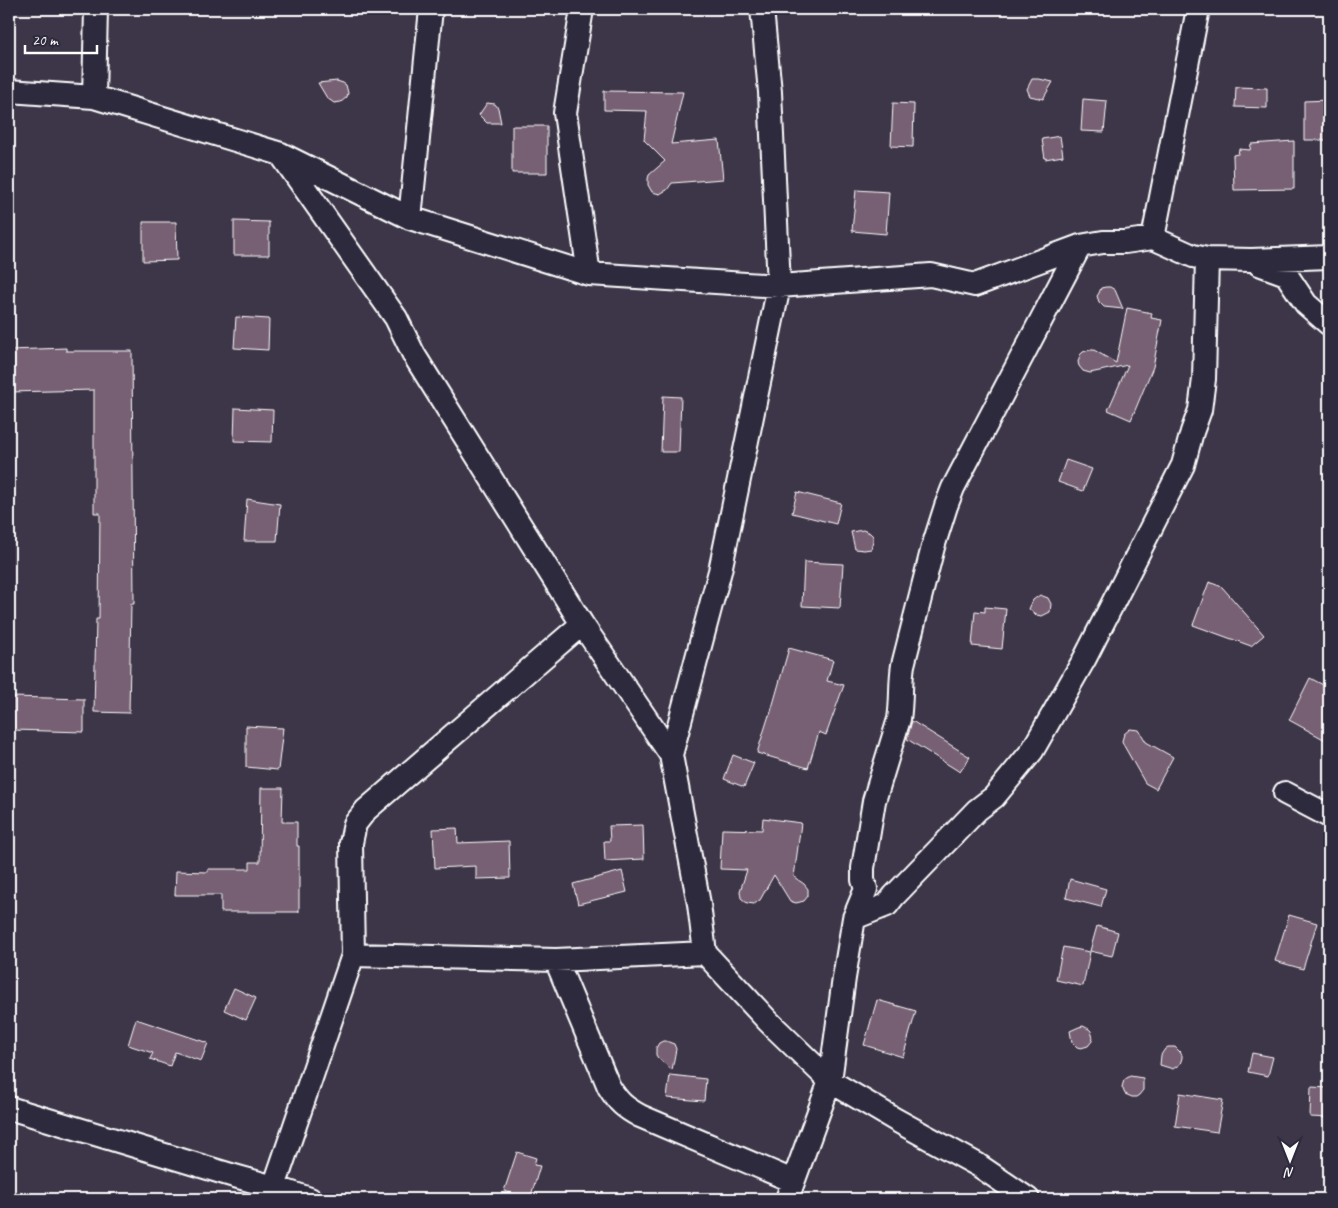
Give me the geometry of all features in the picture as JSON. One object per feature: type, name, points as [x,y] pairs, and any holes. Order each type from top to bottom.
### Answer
[{"type":"street","points":[[94,97],[96,9]]},
{"type":"street","points":[[410,218],[431,9]]},
{"type":"street","points":[[582,9],[565,113],[589,274]]},
{"type":"street","points":[[671,755],[720,571],[779,286],[770,92],[762,9]]},
{"type":"street","points":[[1153,238],[1198,9]]},
{"type":"street","points":[[9,90],[94,97],[281,154],[410,218],[589,274],[779,286],[931,274],[975,286],[1080,246],[1153,238],[1193,256],[1207,259],[1251,260],[1329,257]]},
{"type":"street","points":[[281,154],[396,318],[414,355],[582,624],[671,755],[699,904],[705,953],[768,1021],[830,1081],[978,1165],[1028,1199]]},
{"type":"street","points":[[556,960],[609,1087],[616,1098],[628,1109],[640,1116],[790,1190],[830,1081],[854,918],[866,888],[863,880],[863,868],[874,801],[899,719],[903,665],[933,548],[946,506],[958,480],[1080,246]]},
{"type":"street","points":[[854,918],[887,906],[894,896],[977,810],[994,797],[1032,751],[1085,658],[1183,465],[1200,410],[1204,379],[1207,259]]},
{"type":"street","points":[[1251,260],[1286,274],[1306,304],[1329,324]]},
{"type":"street","points":[[274,1187],[353,955],[351,843],[355,824],[366,810],[582,624]]},
{"type":"street","points":[[1285,793],[1329,816]]},
{"type":"street","points":[[353,955],[556,960],[705,953]]},
{"type":"street","points":[[9,1108],[310,1199]]},
{"type":"building","points":[[1032,79],[1053,82],[1043,99],[1030,96],[1027,89]]},
{"type":"building","points":[[337,81],[346,85],[348,93],[347,97],[341,102],[334,103],[327,98],[318,83]]},
{"type":"building","points":[[1236,87],[1267,88],[1267,108],[1235,107]]},
{"type":"building","points":[[604,91],[683,92],[671,144],[719,140],[723,179],[672,183],[667,190],[660,194],[652,192],[648,185],[649,175],[665,161],[644,140],[647,111],[604,110]]},
{"type":"building","points":[[1083,99],[1107,101],[1104,132],[1081,131]]},
{"type":"building","points":[[1329,100],[1329,140],[1304,140],[1304,101]]},
{"type":"building","points":[[487,103],[495,104],[498,108],[501,123],[487,123],[479,115]]},
{"type":"building","points":[[893,103],[914,104],[913,147],[891,146]]},
{"type":"building","points":[[512,126],[547,126],[547,173],[512,173]]},
{"type":"building","points":[[1060,136],[1063,156],[1045,159],[1042,139]]},
{"type":"building","points":[[1294,141],[1294,189],[1234,190],[1233,155],[1238,154],[1239,149],[1250,150],[1251,144]]},
{"type":"building","points":[[856,190],[889,192],[886,234],[852,231]]},
{"type":"building","points":[[234,221],[269,222],[269,255],[234,255]]},
{"type":"building","points":[[143,222],[176,222],[177,260],[143,261]]},
{"type":"building","points":[[1106,287],[1115,290],[1123,309],[1104,307],[1099,302],[1097,296],[1101,288]]},
{"type":"building","points":[[1127,308],[1152,313],[1151,318],[1162,320],[1153,367],[1131,420],[1108,410],[1128,365],[1090,373],[1083,371],[1078,362],[1083,352],[1094,350],[1116,363]]},
{"type":"building","points":[[236,317],[269,319],[268,350],[234,348]]},
{"type":"building","points":[[66,348],[66,351],[132,351],[134,604],[131,604],[129,713],[94,712],[96,619],[99,619],[100,513],[94,513],[94,390],[9,392],[9,350]]},
{"type":"building","points":[[663,396],[681,397],[679,452],[661,452]]},
{"type":"building","points":[[235,408],[273,410],[272,442],[234,441]]},
{"type":"building","points":[[1066,460],[1092,469],[1083,491],[1058,482]]},
{"type":"building","points":[[797,492],[841,503],[836,524],[792,513]]},
{"type":"building","points":[[247,499],[280,504],[277,541],[244,541]]},
{"type":"building","points":[[863,530],[873,536],[871,549],[855,549],[851,532]]},
{"type":"building","points":[[804,562],[843,564],[840,608],[802,606]]},
{"type":"building","points":[[1209,582],[1222,587],[1264,635],[1251,646],[1193,625]]},
{"type":"building","points":[[1040,595],[1048,598],[1051,604],[1050,612],[1042,616],[1036,615],[1029,609],[1033,600]]},
{"type":"building","points":[[985,607],[1006,609],[1002,649],[972,646],[975,611],[985,612]]},
{"type":"building","points":[[789,648],[833,660],[827,681],[844,685],[826,735],[819,732],[808,768],[757,753]]},
{"type":"building","points":[[1310,678],[1329,688],[1329,742],[1289,720]]},
{"type":"building","points":[[12,697],[84,699],[84,732],[12,730]]},
{"type":"building","points":[[912,721],[970,757],[960,772],[907,739]]},
{"type":"building","points":[[246,726],[283,728],[278,770],[246,767]]},
{"type":"building","points":[[1130,729],[1139,730],[1146,742],[1173,757],[1156,789],[1145,783],[1123,744],[1124,734]]},
{"type":"building","points":[[733,755],[754,763],[744,787],[724,779]]},
{"type":"building","points":[[261,788],[283,788],[282,822],[297,822],[299,912],[221,912],[221,895],[175,895],[176,871],[208,872],[208,869],[250,869],[250,862],[260,862]]},
{"type":"building","points":[[763,818],[801,823],[794,877],[808,889],[808,896],[804,901],[796,903],[790,901],[774,875],[760,900],[754,904],[747,903],[741,898],[740,891],[747,870],[720,869],[722,829],[762,830]]},
{"type":"building","points":[[643,825],[644,859],[605,861],[604,841],[610,841],[609,826]]},
{"type":"building","points":[[457,828],[458,843],[509,841],[510,878],[476,879],[476,866],[435,868],[433,829]]},
{"type":"building","points":[[622,871],[627,892],[578,904],[573,884]]},
{"type":"building","points":[[1070,879],[1106,889],[1101,907],[1066,898]]},
{"type":"building","points":[[1289,915],[1317,923],[1303,969],[1275,961]]},
{"type":"building","points":[[1097,926],[1118,932],[1112,956],[1090,951]]},
{"type":"building","points":[[1063,947],[1090,952],[1083,986],[1056,980]]},
{"type":"building","points":[[234,988],[256,998],[246,1020],[224,1010]]},
{"type":"building","points":[[877,1000],[916,1011],[903,1057],[864,1045]]},
{"type":"building","points":[[136,1019],[208,1043],[201,1061],[175,1052],[170,1066],[150,1059],[153,1053],[128,1045]]},
{"type":"building","points":[[1083,1026],[1091,1031],[1093,1038],[1088,1046],[1081,1048],[1072,1042],[1070,1031]]},
{"type":"building","points":[[663,1041],[674,1044],[676,1049],[672,1070],[656,1055],[656,1048]]},
{"type":"building","points":[[1168,1047],[1175,1047],[1182,1055],[1180,1064],[1173,1069],[1160,1065],[1161,1055]]},
{"type":"building","points":[[1252,1053],[1273,1057],[1268,1076],[1248,1072]]},
{"type":"building","points":[[670,1075],[706,1079],[704,1101],[667,1098]]},
{"type":"building","points":[[1130,1076],[1143,1078],[1143,1090],[1136,1097],[1125,1094],[1122,1087],[1124,1080]]},
{"type":"building","points":[[1311,1087],[1329,1088],[1329,1118],[1310,1117]]},
{"type":"building","points":[[1180,1093],[1223,1100],[1217,1132],[1175,1126]]},
{"type":"building","points":[[517,1152],[536,1158],[534,1165],[540,1166],[530,1199],[504,1191]]}]
